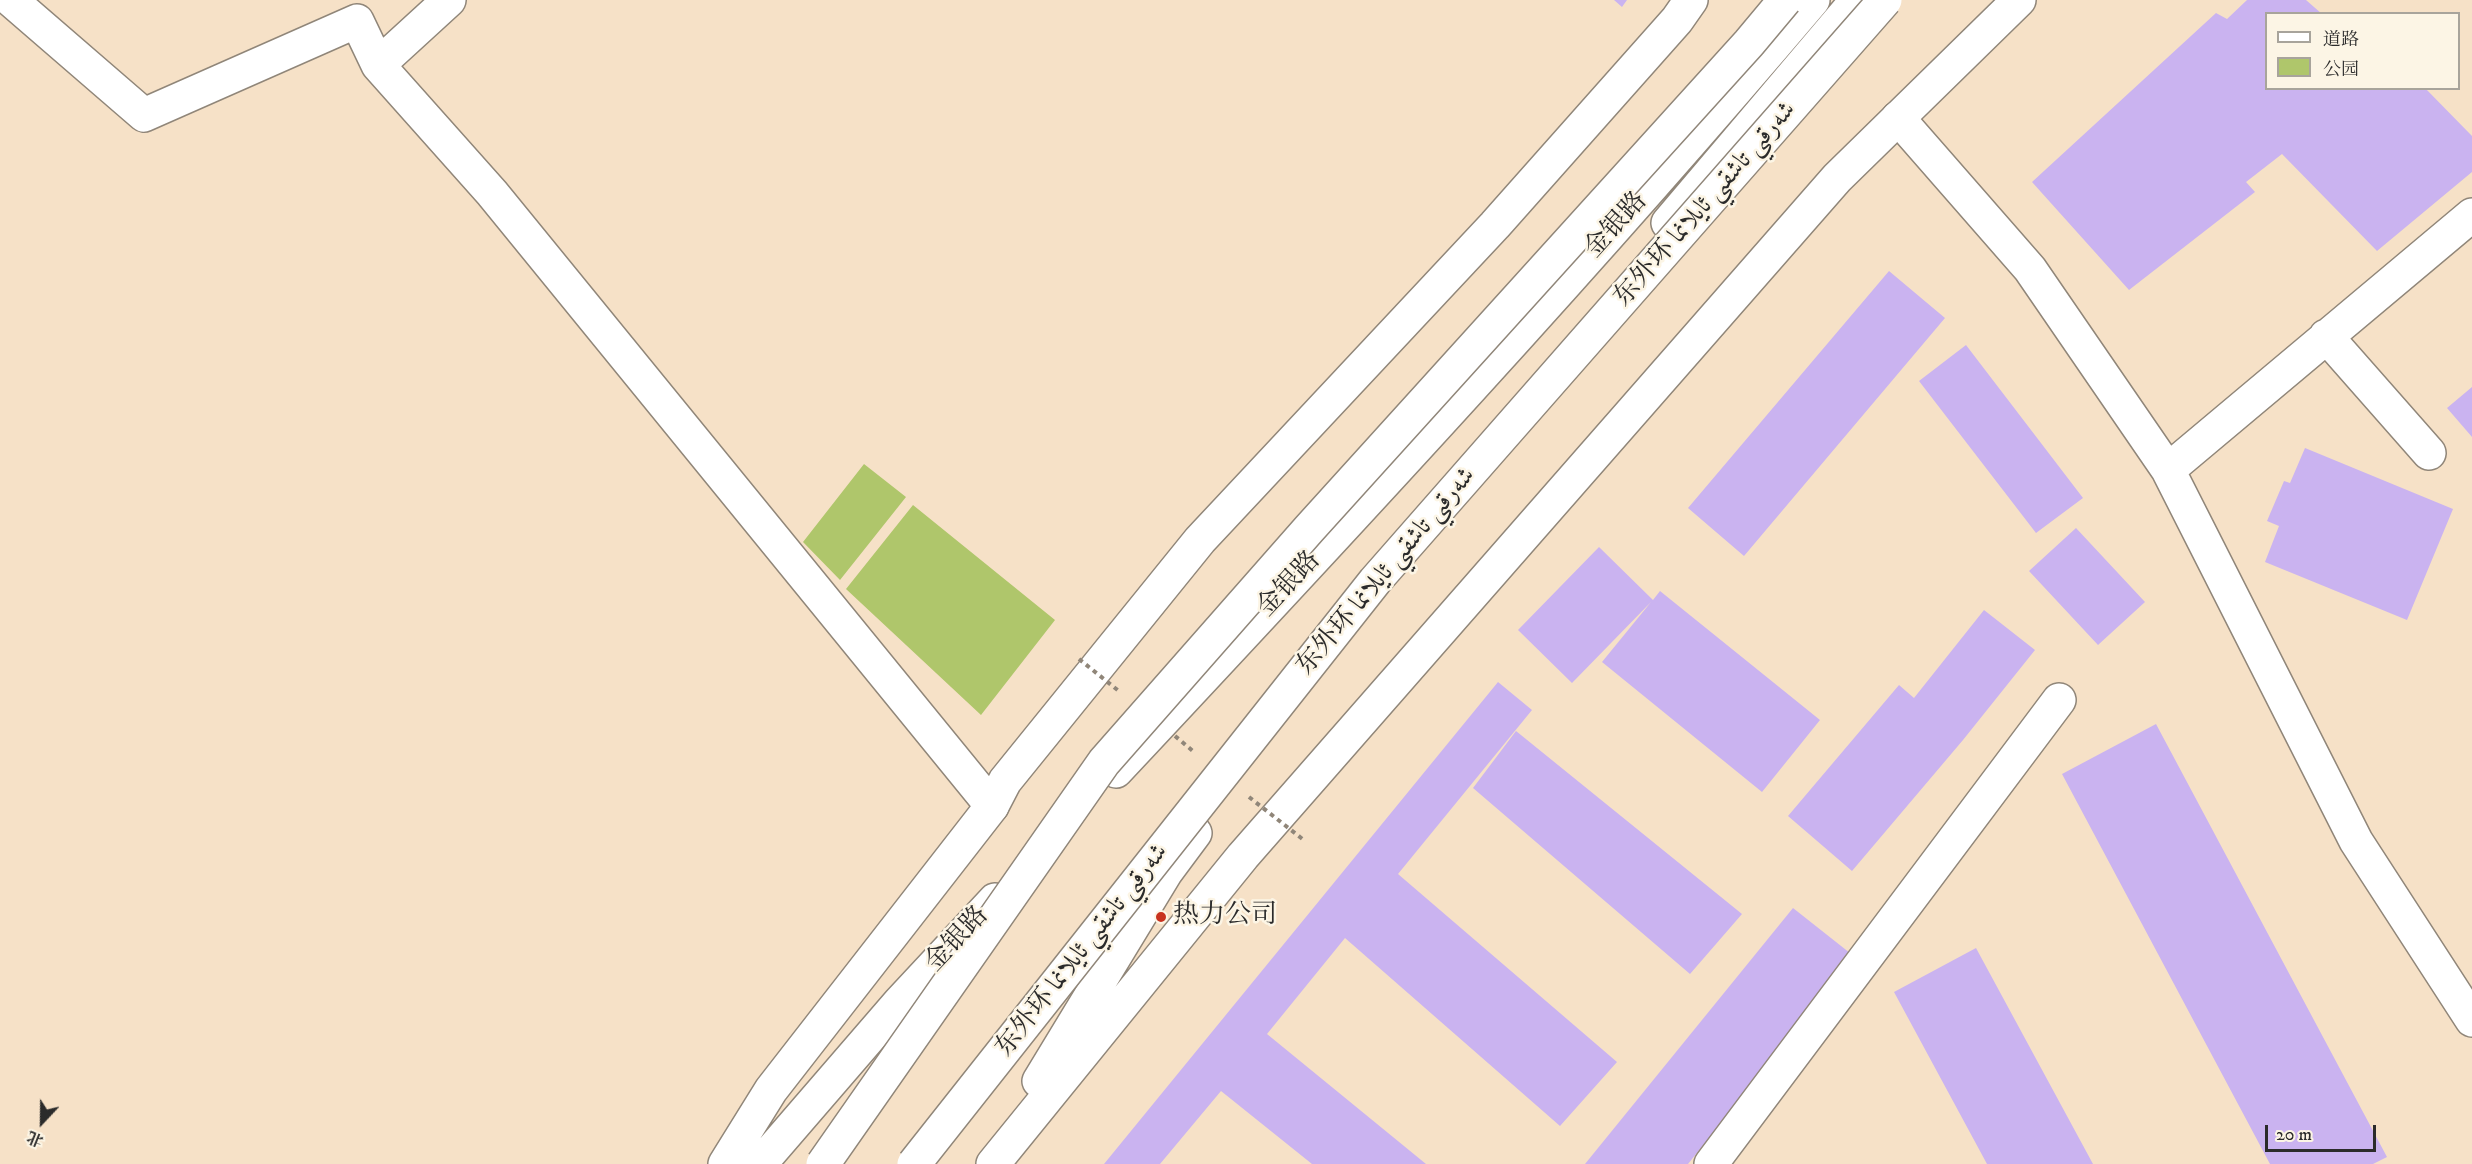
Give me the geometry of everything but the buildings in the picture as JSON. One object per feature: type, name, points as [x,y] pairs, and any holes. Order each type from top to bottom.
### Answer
[{"type":"main road","points":[[11,0],[144,115],[357,21],[378,65],[492,193],[992,806]]},
{"type":"main road","points":[[378,65],[449,0]]},
{"type":"main road","name":"金银路","points":[[725,1164],[771,1090],[992,806],[1005,781],[1200,540],[1495,225],[1677,20],[1691,0]]},
{"type":"main road","points":[[823,1164],[1104,762],[1301,538],[1749,43],[1785,0]]},
{"type":"main road","name":"金银路","points":[[760,1164],[898,1003],[1356,515],[1515,340],[1681,156],[1813,0]]},
{"type":"main road","name":"金银路","points":[[988,1164],[1166,872],[1310,679],[1653,242],[1857,0]]},
{"type":"main road","name":"东外环 شەرقىي تاشقىي ئايلانما","points":[[914,1164],[1375,581],[1885,0]]},
{"type":"main road","points":[[993,1164],[1243,856],[1837,178],[2019,0]]},
{"type":"main road","points":[[1898,118],[2031,268],[2168,470],[2356,841],[2472,1020]]},
{"type":"main road","points":[[2168,470],[2472,215]]},
{"type":"main road","points":[[2326,336],[2429,453]]},
{"type":"main road","points":[[1711,1164],[2059,700]]},
{"type":"green space","points":[[864,464],[906,497],[840,580],[803,542]]},
{"type":"green space","points":[[913,505],[1055,620],[981,715],[846,589]]},
{"type":"place","name":"热力公司","points":[[1161,917]]}]
